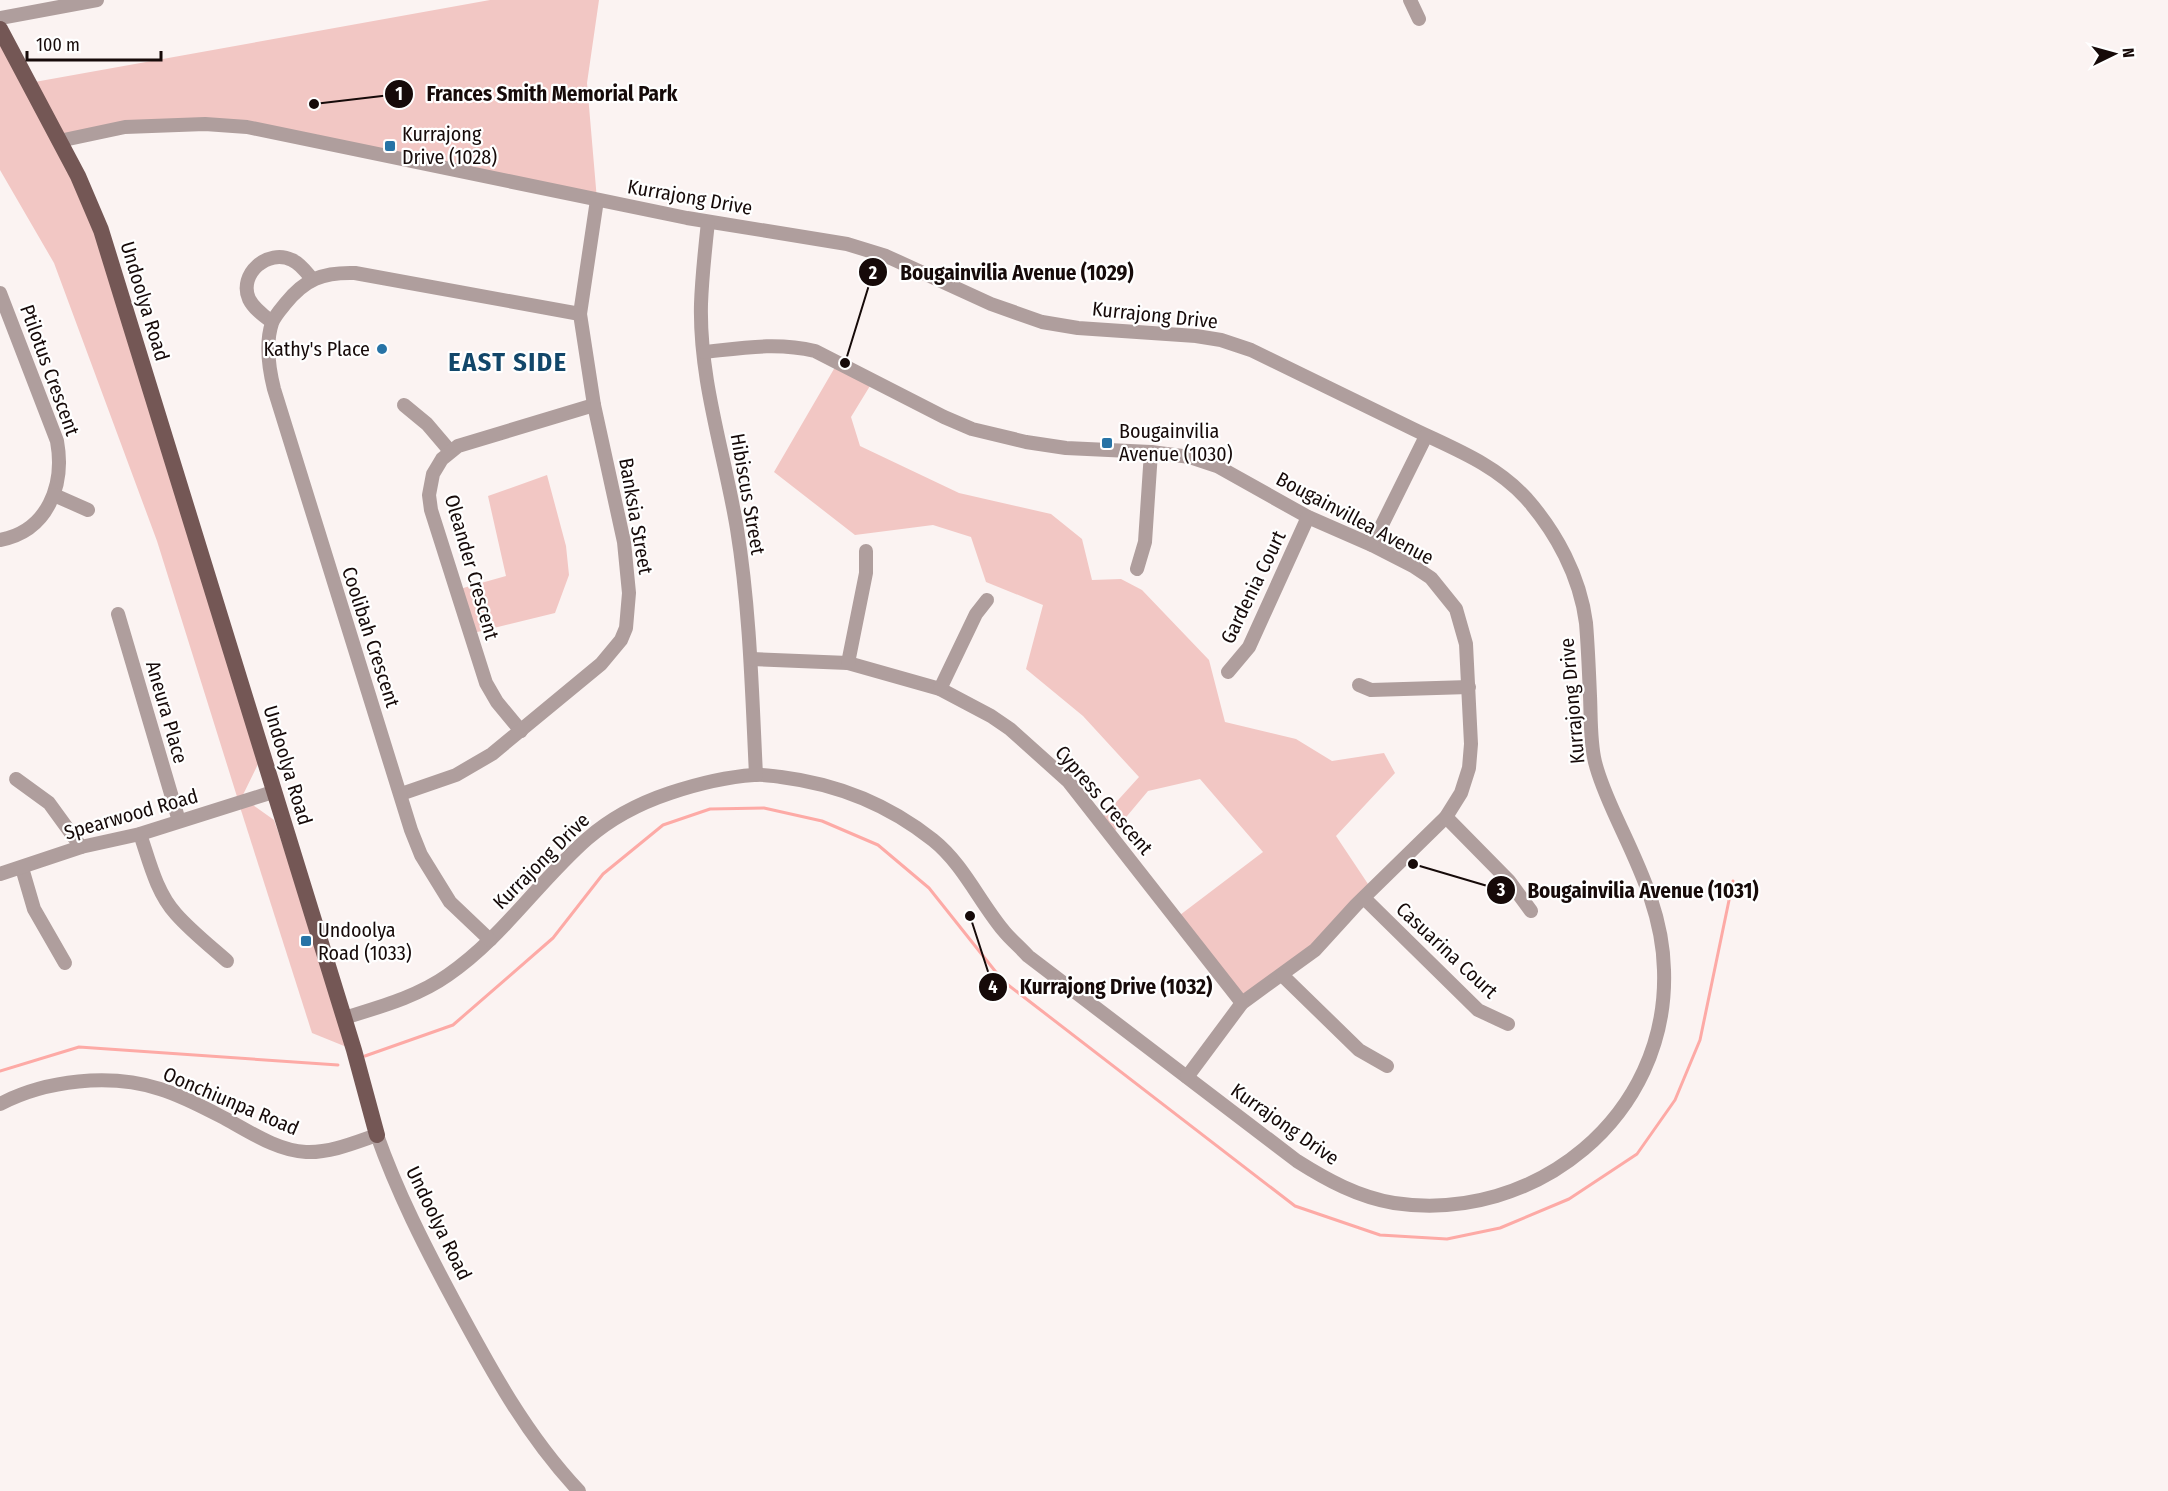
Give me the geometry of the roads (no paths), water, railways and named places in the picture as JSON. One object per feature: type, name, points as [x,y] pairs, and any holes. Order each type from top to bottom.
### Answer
[{"type":"main road","name":"Undoolya Road","points":[[0,29],[82,185],[101,230],[354,1050],[376,1135]]},
{"type":"street","points":[[0,18],[98,0]]},
{"type":"street","points":[[1410,0],[1419,19]]},
{"type":"street","name":"Kurrajong Drive","points":[[59,141],[125,127],[204,124],[247,127],[708,222],[847,244],[882,254],[991,304],[1041,322],[1078,328],[1221,340],[1251,350],[1426,436],[1466,453],[1501,475],[1523,495],[1557,540],[1569,565],[1585,620],[1594,759],[1603,789],[1652,900],[1662,937],[1665,972],[1658,1026],[1649,1057],[1621,1112],[1581,1153],[1558,1169],[1519,1189],[1470,1203],[1449,1205],[1393,1203],[1350,1191],[1297,1161],[1028,956],[1002,929],[977,891],[949,857],[935,842],[910,823],[882,806],[824,784],[756,775],[695,784],[656,798],[610,821],[587,839],[490,940],[434,985],[399,1000],[344,1018]]},
{"type":"street","name":"Banksia Street","points":[[401,794],[456,775],[492,754],[601,664],[618,645],[626,628],[629,592],[624,542],[594,405],[580,314],[597,200]]},
{"type":"street","name":"Hibiscus Street","points":[[708,222],[701,305],[704,352],[709,389],[737,530],[751,659],[756,775]]},
{"type":"street","points":[[312,279],[300,265],[291,259],[272,258],[261,262],[248,279],[249,299],[257,310],[272,322],[295,292],[312,279],[329,273],[355,273],[580,314]]},
{"type":"street","name":"Ptilotus Crescent","points":[[0,293],[57,441],[60,459],[60,476],[54,495],[41,516],[31,526],[10,538],[0,540]]},
{"type":"street","name":"Coolibah Crescent","points":[[272,322],[269,354],[274,389],[417,847],[450,902],[490,940]]},
{"type":"street","name":"Bougainvillea Avenue","points":[[704,352],[765,345],[796,347],[822,355],[972,429],[1026,442],[1066,448],[1151,452],[1190,457],[1216,466],[1308,516],[1413,566],[1431,579],[1456,609],[1466,644],[1471,744],[1469,768],[1461,793],[1446,817],[1315,950],[1283,976],[1242,1004],[1187,1077]]},
{"type":"street","points":[[404,405],[427,424],[450,451],[466,443],[594,405]]},
{"type":"street","points":[[1372,545],[1426,436]]},
{"type":"street","name":"Oleander Crescent","points":[[450,451],[433,474],[429,495],[431,510],[486,683],[497,702],[521,731]]},
{"type":"street","points":[[1137,568],[1145,542],[1151,452]]},
{"type":"street","points":[[54,495],[88,510]]},
{"type":"street","name":"Gardenia Court","points":[[1228,672],[1249,647],[1308,516]]},
{"type":"street","points":[[848,663],[866,573],[866,552]]},
{"type":"street","points":[[940,689],[976,614],[987,600]]},
{"type":"street","name":"Aneura Place","points":[[118,614],[179,821]]},
{"type":"street","name":"Cypress Crescent","points":[[751,659],[848,663],[940,689],[991,716],[1010,729],[1068,781],[1242,1004]]},
{"type":"street","points":[[1359,685],[1371,690],[1468,687]]},
{"type":"street","points":[[16,779],[49,803],[81,847]]},
{"type":"street","name":"Spearwood Road","points":[[0,874],[81,847],[140,834],[273,792]]},
{"type":"street","points":[[1446,817],[1509,881],[1531,911]]},
{"type":"street","points":[[140,834],[162,894],[175,913],[227,961]]},
{"type":"street","points":[[22,868],[34,909],[65,963]]},
{"type":"street","name":"Casuarina Court","points":[[1364,898],[1478,1010],[1508,1024]]},
{"type":"street","points":[[1283,976],[1359,1050],[1387,1066]]},
{"type":"street","name":"Oonchiunpa Road","points":[[0,1104],[56,1085],[113,1081],[140,1084],[180,1096],[287,1149],[319,1152],[376,1135]]},
{"type":"street","name":"Undoolya Road","points":[[376,1135],[433,1261],[513,1407],[546,1452],[579,1491]]},
{"type":"waterway","points":[[365,1056],[453,1025],[553,938],[603,874],[663,825],[710,809],[764,808],[822,821],[878,845],[929,888],[1003,981],[1295,1206],[1380,1235],[1447,1239],[1500,1228],[1569,1199],[1637,1154],[1675,1100],[1700,1040],[1733,881]]},
{"type":"waterway","points":[[0,1071],[79,1047],[338,1065]]},
{"type":"place","name":"Frances Smith Memorial Park","points":[[314,104]]},
{"type":"place","name":"Kurrajong Drive (1028)","points":[[390,146]]},
{"type":"place","name":"Kathy's Place","points":[[382,349]]},
{"type":"place","name":"Bougainvilia Avenue (1029)","points":[[845,363]]},
{"type":"place","name":"Bougainvilia Avenue (1030)","points":[[1107,443]]},
{"type":"place","name":"Bougainvilia Avenue (1031)","points":[[1413,864]]},
{"type":"place","name":"Kurrajong Drive (1032)","points":[[970,916]]},
{"type":"place","name":"Undoolya Road (1033)","points":[[306,941]]},
{"type":"district","name":"EAST SIDE","points":[[508,362]]}]
